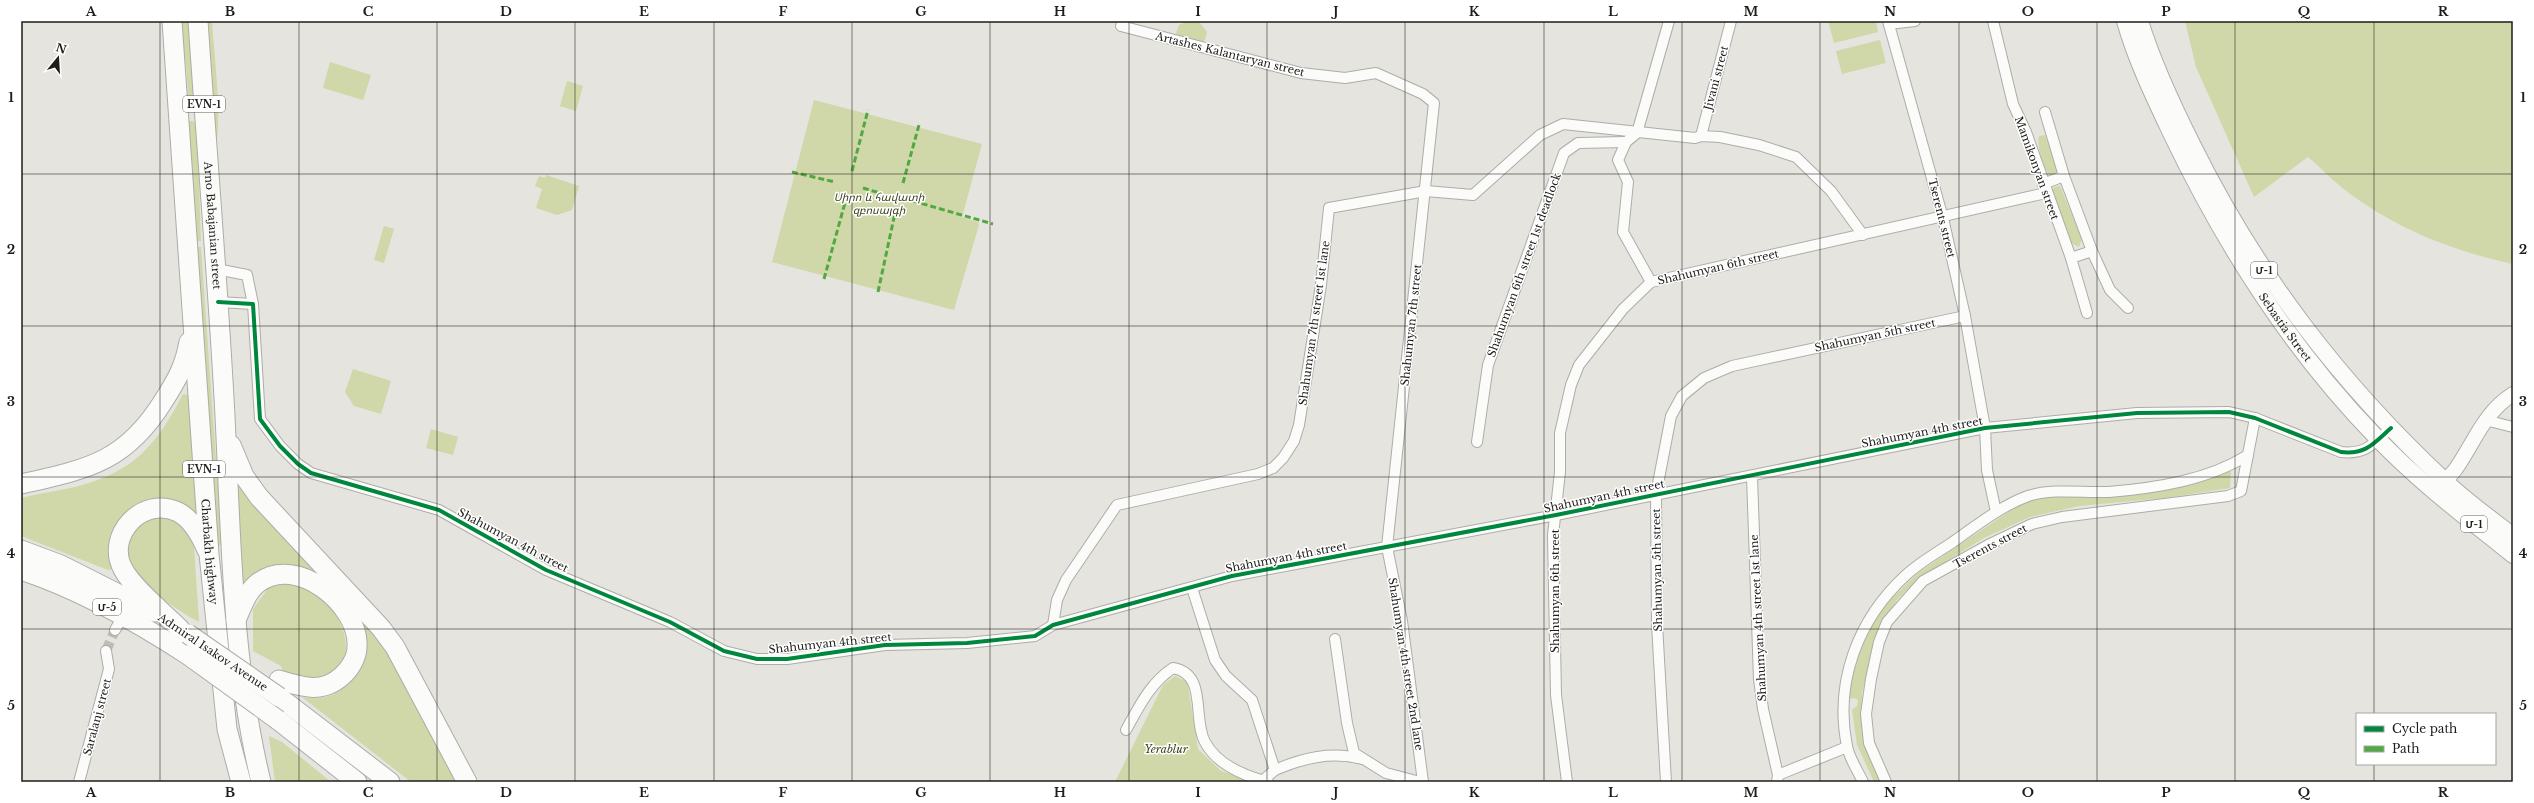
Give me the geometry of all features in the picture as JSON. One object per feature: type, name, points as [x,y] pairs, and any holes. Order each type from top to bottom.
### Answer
[{"type":"highway","name":"EVN-1","points":[[172,21],[177,66],[194,319]]},
{"type":"highway","name":"Arno Babajanian street","points":[[198,21],[216,269],[225,431]]},
{"type":"highway","points":[[177,66],[183,76],[186,113],[204,111]]},
{"type":"highway","points":[[21,484],[96,465],[130,444],[145,429],[185,364],[194,319]]},
{"type":"highway","name":"Charbakh highway","points":[[194,319],[209,552],[227,729],[241,782]]},
{"type":"highway","points":[[225,431],[244,476],[259,497],[381,628],[395,646],[467,782]]},
{"type":"highway","name":"Charbakh highway","points":[[225,431],[230,549],[236,621],[249,730],[262,782]]},
{"type":"highway","points":[[184,632],[123,570],[118,554],[120,536],[135,516],[151,509],[168,509],[178,512],[187,519],[200,534],[209,552],[230,549]]},
{"type":"highway","name":"Admiral Isakov Avenue","points":[[21,550],[61,565],[146,607],[237,668],[279,688],[390,782]]},
{"type":"highway","name":"Admiral Isakov Avenue","points":[[21,570],[81,594],[119,623],[188,655],[278,720],[356,782]]},
{"type":"highway","name":"Admiral Isakov Avenue","points":[[236,621],[248,595],[258,583],[274,575],[295,574],[315,581],[344,611],[354,631],[357,648],[350,669],[328,686],[318,688],[279,688]]},
{"type":"main road","name":"Sebastia Street","points":[[2125,21],[2151,90],[2189,171],[2227,240],[2300,347],[2378,440],[2440,487],[2513,536]]},
{"type":"main road","name":"Sebastia Street","points":[[2140,21],[2174,108],[2243,239],[2320,349],[2392,428],[2440,487],[2513,555]]},
{"type":"street","name":"Artashes Kalantaryan street","points":[[1123,21],[1121,26],[1158,37],[1301,73],[1345,78],[1376,73],[1423,94],[1434,103]]},
{"type":"street","points":[[1651,282],[1623,232],[1628,182],[1618,160],[1626,142],[1637,133],[1668,21]]},
{"type":"street","name":"Jivani street","points":[[1701,136],[1731,21]]},
{"type":"street","points":[[1888,22],[1915,21]]},
{"type":"street","name":"Mamikonyan street","points":[[1993,21],[2013,104],[2026,132],[2045,189],[2071,258],[2087,313]]},
{"type":"street","name":"Tserents street","points":[[1888,22],[1943,218],[1965,316],[1985,428],[1987,470],[1996,512]]},
{"type":"street","name":"Shahumyan 7th street","points":[[1386,547],[1426,191],[1434,103]]},
{"type":"street","points":[[2045,112],[2064,176],[2092,251],[2110,290],[2128,308]]},
{"type":"street","name":"Shahumyan 7th street 1st lane","points":[[1053,625],[1058,600],[1066,580],[1117,505],[1258,474],[1273,468],[1283,458],[1294,441],[1304,400],[1329,208],[1426,191],[1473,195],[1540,135],[1563,124],[1637,133]]},
{"type":"street","points":[[1637,133],[1695,138],[1701,136],[1720,137],[1759,145],[1796,157],[1831,191],[1863,235]]},
{"type":"street","name":"Shahumyan 6th street 1st deadlock","points":[[1477,442],[1488,365],[1564,153],[1578,143],[1626,142]]},
{"type":"street","name":"Shahumyan 6th street","points":[[1567,782],[1556,695],[1553,535],[1556,515],[1560,433],[1571,385],[1579,366],[1622,309],[1651,282],[1943,218],[2045,189],[2064,176]]},
{"type":"street","points":[[2071,258],[2092,251]]},
{"type":"street","name":"Shahumyan 4th street","points":[[216,269],[247,275],[253,304],[260,419],[270,435],[298,464],[311,473],[439,510],[546,570],[675,624],[724,650],[757,659],[787,659],[885,645],[967,643],[1035,636],[1053,625],[1232,576],[1556,515],[1985,428],[2137,413],[2229,412],[2255,418],[2341,452],[2358,453],[2378,440],[2392,428]]},
{"type":"street","points":[[218,302],[253,304]]},
{"type":"street","name":"Shahumyan 5th street","points":[[1666,782],[1657,624],[1656,494],[1671,416],[1682,396],[1704,378],[1732,366],[1965,316]]},
{"type":"street","points":[[2440,487],[2455,470],[2485,420],[2502,401],[2513,394]]},
{"type":"street","name":"Tserents street","points":[[1886,782],[1869,744],[1866,714],[1871,679],[1879,642],[1887,622],[1923,581],[1988,545],[2032,524],[2062,517],[2228,496],[2241,491],[2255,418]]},
{"type":"street","points":[[2485,420],[2513,427]]},
{"type":"street","name":"Tserents street","points":[[1863,782],[1847,747],[1842,706],[1848,666],[1860,635],[1878,606],[1907,574],[1996,512],[2029,496],[2070,491],[2109,492],[2198,478],[2229,467],[2248,455]]},
{"type":"street","name":"Shahumyan 4th street 1st lane","points":[[1752,476],[1759,679],[1763,709],[1778,779]]},
{"type":"street","name":"Shahumyan 4th street 2nd lane","points":[[1386,547],[1402,621],[1424,782]]},
{"type":"street","points":[[1192,588],[1216,660],[1226,676],[1252,700],[1274,770]]},
{"type":"street","points":[[1335,639],[1347,724],[1354,754],[1386,773],[1420,782]]},
{"type":"street","name":"Saralanj street","points":[[79,782],[109,669],[106,652]]},
{"type":"street","points":[[1126,730],[1144,698],[1163,674],[1173,668],[1183,670],[1192,678],[1205,742],[1232,768],[1241,774],[1265,781],[1274,770],[1312,756],[1342,756],[1362,759]]},
{"type":"street","points":[[1778,779],[1847,747]]},
{"type":"green space","points":[[178,21],[190,21],[195,104],[189,104],[186,65]]},
{"type":"green space","points":[[205,21],[212,21],[217,89],[218,128],[216,143],[213,151]]},
{"type":"green space","points":[[1188,21],[1200,23],[1207,32],[1205,40],[1199,45],[1179,39],[1176,33],[1179,25]]},
{"type":"green space","points":[[1828,21],[1876,21],[1878,32],[1834,43]]},
{"type":"green space","points":[[2185,21],[2513,21],[2513,264],[2448,246],[2427,238],[2387,218],[2349,193],[2308,157],[2254,197],[2196,67]]},
{"type":"green space","points":[[1880,40],[1886,63],[1842,74],[1836,51]]},
{"type":"green space","points":[[330,62],[371,75],[363,100],[323,88]]},
{"type":"green space","points":[[567,81],[583,86],[576,111],[560,106]]},
{"type":"green space","name":"Սիրո և հավատի զբոսայգի","points":[[814,100],[982,144],[962,217],[978,222],[979,225],[954,310],[772,262]]},
{"type":"green space","points":[[187,121],[193,121],[197,125],[201,241],[194,241]]},
{"type":"green space","points":[[2045,135],[2058,171],[2051,176],[2043,164],[2038,140],[2039,136]]},
{"type":"green space","points":[[546,175],[579,186],[572,210],[557,215],[536,208],[542,189],[535,186],[539,176],[545,178]]},
{"type":"green space","points":[[2060,186],[2082,239],[2079,247],[2071,243],[2052,193],[2054,187]]},
{"type":"green space","points":[[384,226],[394,229],[384,263],[374,260]]},
{"type":"green space","points":[[195,247],[201,247],[222,545],[218,545]]},
{"type":"green space","points":[[353,369],[391,381],[381,414],[354,406],[345,392]]},
{"type":"green space","points":[[183,394],[188,395],[198,519],[140,508],[114,569],[108,570],[21,536],[21,498],[75,487],[95,481],[128,465],[153,442]]},
{"type":"green space","points":[[431,429],[458,437],[453,455],[426,448]]},
{"type":"green space","points":[[2231,471],[2230,488],[2165,498],[2079,506],[2030,517],[1984,538],[1919,578],[1897,600],[1878,633],[1862,692],[1862,724],[1870,757],[1880,782],[1874,782],[1857,745],[1852,710],[1857,706],[1858,700],[1854,698],[1848,699],[1852,662],[1864,634],[1888,602],[1918,573],[2017,506],[2034,499],[2056,496],[2102,497],[2206,478]]},
{"type":"green space","points":[[239,485],[315,570],[312,573],[243,587],[237,486]]},
{"type":"green space","points":[[160,516],[178,522],[182,525],[188,533],[194,546],[199,622],[183,613],[149,587],[136,572],[127,556],[127,541],[137,528]]},
{"type":"green space","points":[[292,583],[304,587],[316,594],[327,604],[336,616],[343,630],[346,644],[345,657],[336,672],[320,682],[284,674],[281,666],[253,651],[253,609],[269,587]]},
{"type":"green space","points":[[352,608],[386,648],[459,782],[411,782],[302,697],[320,698],[334,694],[347,685],[358,671]]},
{"type":"green space","name":"Yerablur","points":[[1175,676],[1185,681],[1188,686],[1198,749],[1221,771],[1255,782],[1115,782],[1163,685]]},
{"type":"green space","points":[[269,736],[282,742],[331,782],[275,782]]},
{"type":"tunnel","points":[[106,651],[115,630]]},
{"type":"marked path","points":[[852,171],[868,110]]},
{"type":"marked path","points":[[903,183],[919,125]]},
{"type":"marked path","points":[[792,172],[835,182]]},
{"type":"marked path","points":[[863,188],[883,194]]},
{"type":"marked path","points":[[824,279],[846,199]]},
{"type":"marked path","points":[[913,201],[993,224]]},
{"type":"marked path","points":[[878,292],[895,213]]},
{"type":"cycle path","points":[[218,302],[253,304],[260,419],[280,446],[298,464],[311,473],[439,510],[546,570],[670,622],[724,651],[757,659],[787,659],[885,645],[967,643],[1035,636],[1053,625],[1232,576],[1556,515],[1985,428],[2137,413],[2229,412],[2255,418],[2341,452],[2357,452],[2363,450],[2369,447],[2391,428]]}]
